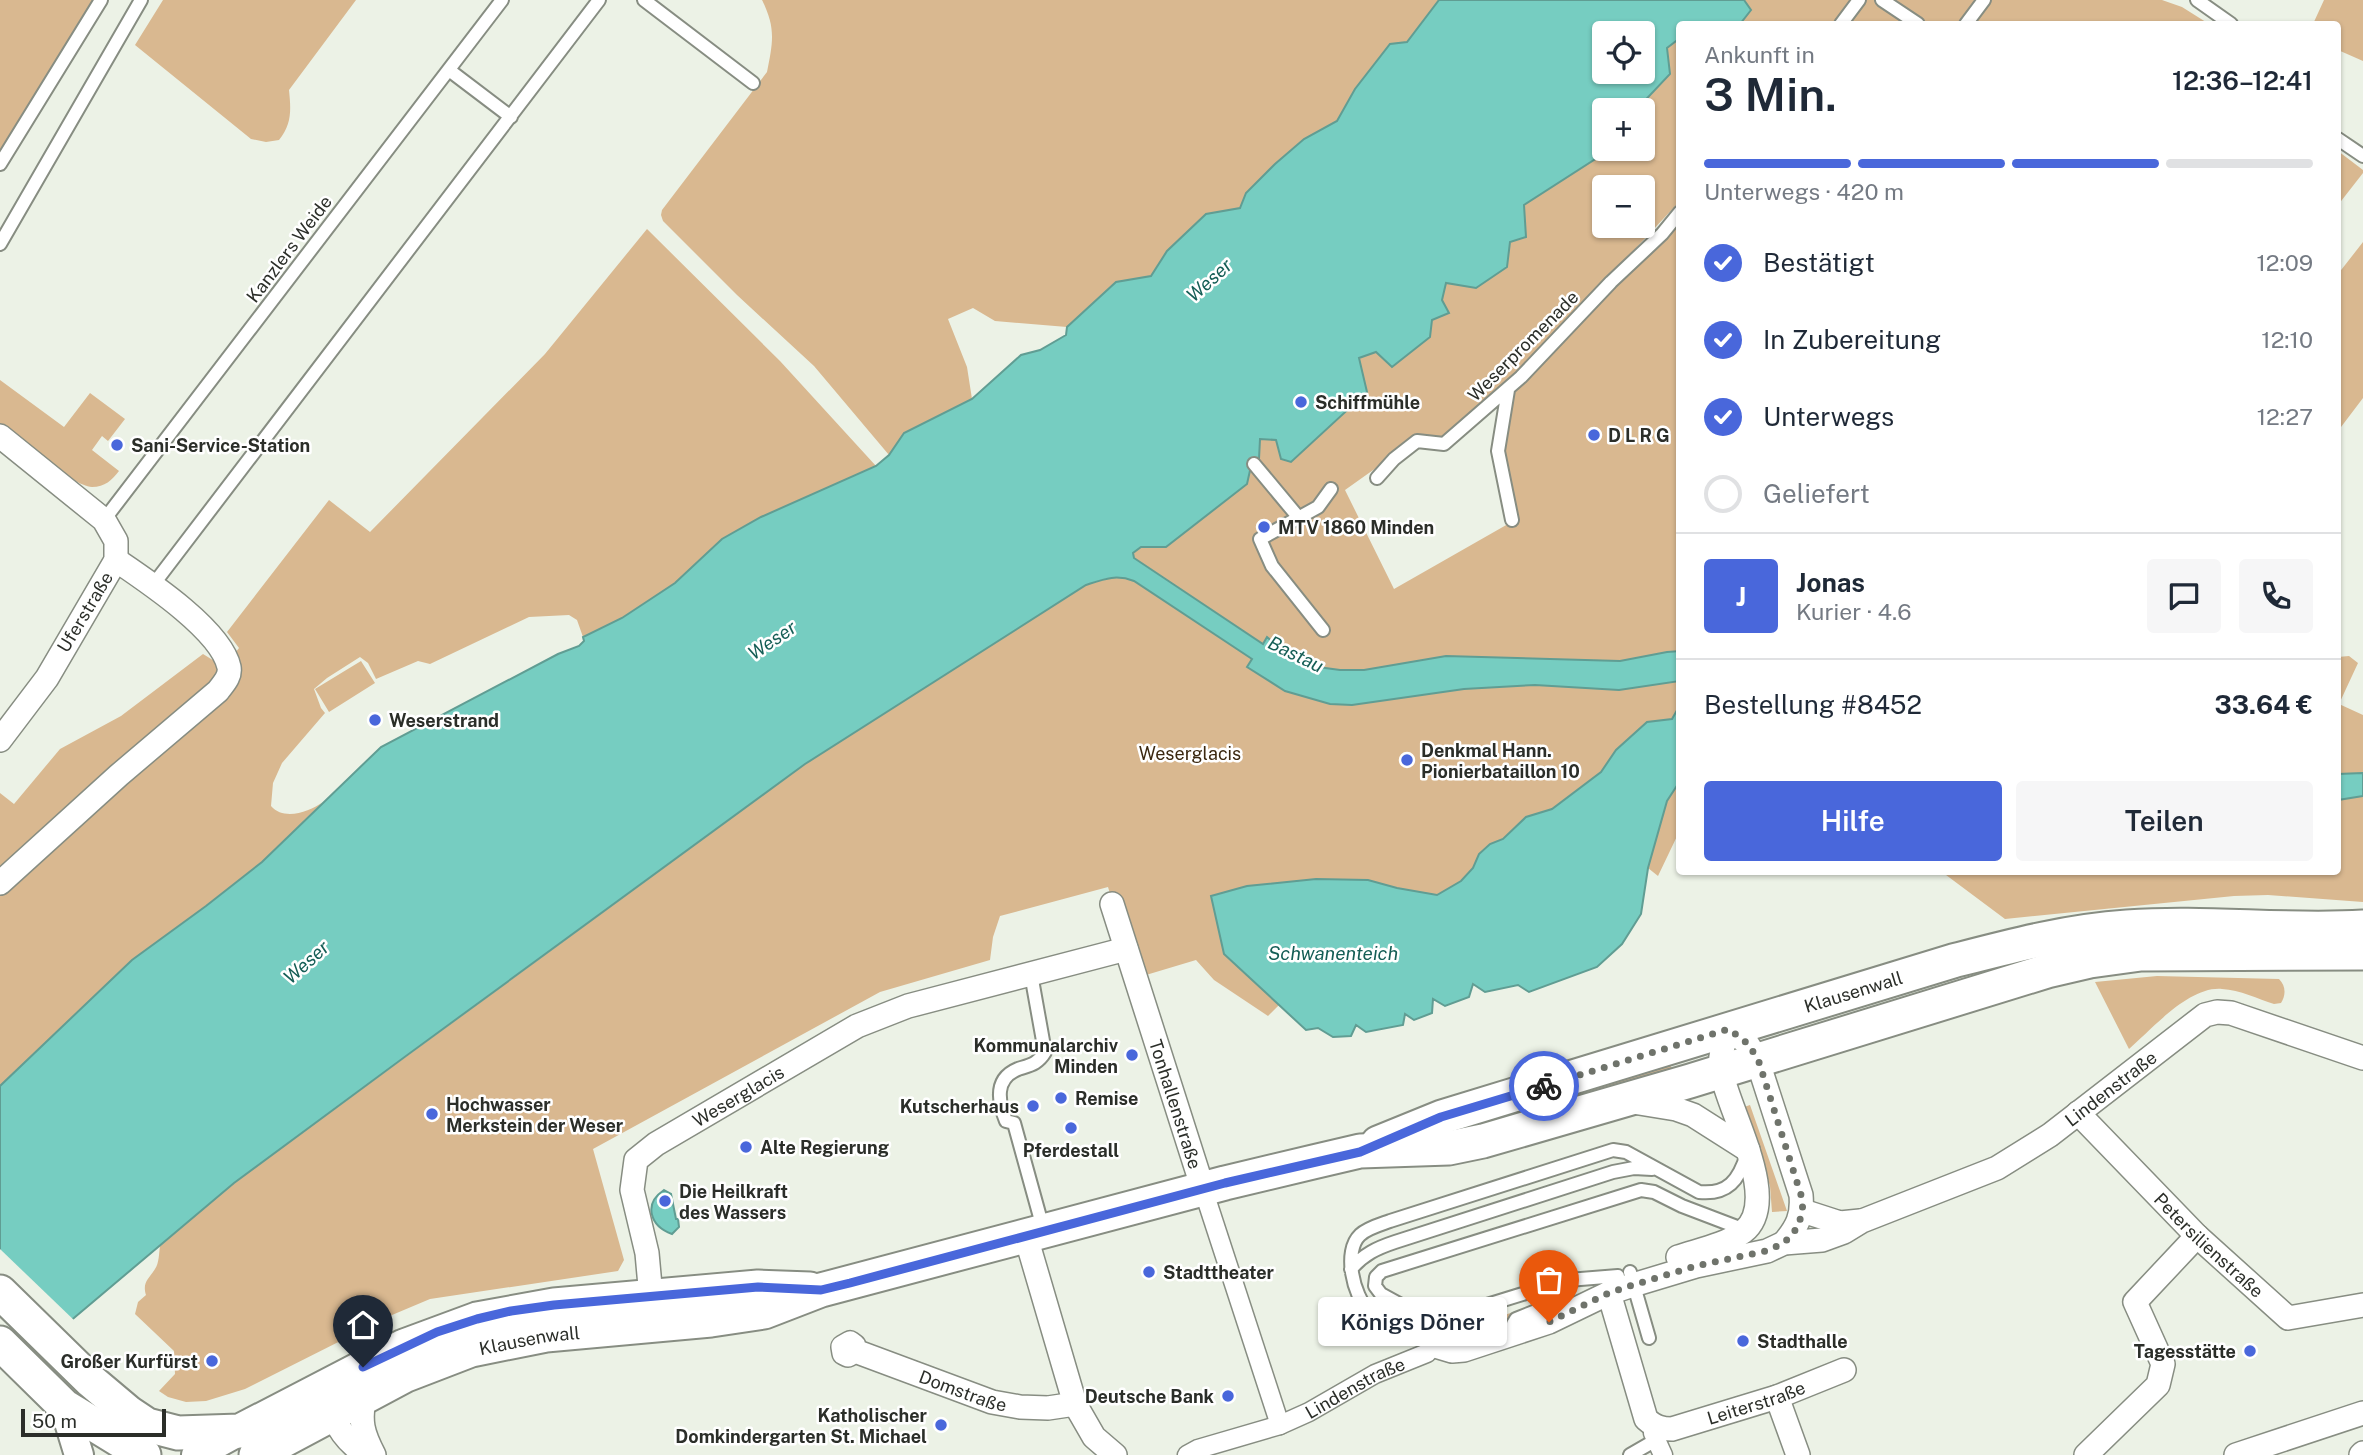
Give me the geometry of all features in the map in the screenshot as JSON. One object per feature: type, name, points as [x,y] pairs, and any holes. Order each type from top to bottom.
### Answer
[{"type":"main road","name":"Klausenwall","points":[[248,1443],[353,1387],[417,1370],[471,1350],[648,1311],[711,1320],[764,1312],[821,1290],[1203,1189],[1381,1146],[1441,1117],[1953,961],[2028,941],[2079,932],[2175,925],[2363,927]]},
{"type":"main road","name":"Klausenwall","points":[[1381,1146],[1449,1148],[1483,1141],[1623,1101],[1997,985],[2102,959],[2176,953],[2363,953]]},
{"type":"main road","points":[[0,1293],[120,1406],[138,1446]]},
{"type":"main road","points":[[0,1343],[64,1406],[138,1446],[178,1433],[248,1443]]},
{"type":"main road","name":"Klausenwall","points":[[248,1443],[332,1414],[353,1387]]},
{"type":"street","points":[[0,436],[104,520]]},
{"type":"street","name":"Uferstraße","points":[[0,740],[47,678],[116,560],[116,541],[104,520]]},
{"type":"street","points":[[0,883],[118,775],[218,691],[228,678],[230,668],[218,644],[153,585],[116,560]]},
{"type":"street","name":"Tonhallenstraße","points":[[1112,904],[1280,1425]]},
{"type":"street","name":"Weserglacis","points":[[648,1311],[647,1253],[632,1190],[636,1160],[656,1144],[857,1026],[908,1006],[1126,949]]},
{"type":"street","name":"Lindenstraße","points":[[1622,1282],[1766,1251],[1784,1243],[1822,1240],[1844,1232],[1862,1221],[1997,1167],[2050,1135],[2205,1015],[2231,1013],[2363,1058]]},
{"type":"street","points":[[1745,1230],[1752,1220],[1757,1199],[1755,1175],[1748,1150],[1721,1071],[1721,1050],[1729,1029],[1747,1043],[1758,1059],[1796,1177],[1803,1211],[1797,1228],[1784,1243]]},
{"type":"street","points":[[1623,1101],[1676,1109],[1693,1115],[1748,1150]]},
{"type":"street","name":"Petersilienstraße","points":[[2078,1113],[2197,1236],[2288,1318],[2363,1305]]},
{"type":"street","name":"Lindenstraße","points":[[1803,1211],[1840,1223],[1862,1221]]},
{"type":"street","name":"Lindenstraße","points":[[1280,1425],[1309,1412],[1375,1374],[1427,1353],[1432,1345],[1452,1351],[1464,1350],[1549,1322],[1622,1282],[1732,1239],[1745,1230],[1784,1243]]},
{"type":"street","points":[[1035,1234],[1075,1404],[1094,1437],[1115,1455]]},
{"type":"street","points":[[2085,1455],[2158,1385],[2163,1364],[2134,1303],[2197,1236]]},
{"type":"street","points":[[1622,1282],[1643,1409],[1646,1419],[1659,1437]]},
{"type":"street","name":"Domstraße","points":[[855,1351],[992,1402],[1020,1408],[1075,1404]]},
{"type":"street","name":"Leiterstraße","points":[[1659,1437],[1777,1397],[1843,1370]]},
{"type":"street","points":[[353,1387],[363,1432],[374,1455]]},
{"type":"street","points":[[1777,1397],[1798,1455]]},
{"type":"street","points":[[64,1406],[79,1455]]},
{"type":"street","points":[[2236,1455],[2363,1413]]},
{"type":"street","points":[[332,1414],[359,1451],[369,1455]]},
{"type":"street","points":[[1194,1453],[1280,1425]]},
{"type":"street","name":"Klausenwall","points":[[196,1455],[248,1443]]},
{"type":"lane","points":[[0,164],[101,0]]},
{"type":"lane","points":[[0,244],[141,0]]},
{"type":"lane","name":"Kanzlers Weide","points":[[104,520],[502,0]]},
{"type":"lane","points":[[153,585],[598,0]]},
{"type":"lane","points":[[644,0],[753,83]]},
{"type":"lane","points":[[1843,21],[1859,0]]},
{"type":"lane","points":[[1882,0],[1914,21]]},
{"type":"lane","points":[[1968,21],[1984,0]]},
{"type":"lane","points":[[2197,0],[2227,21]]},
{"type":"lane","points":[[449,70],[511,117]]},
{"type":"lane","points":[[2341,141],[2363,156]]},
{"type":"lane","name":"Weserpromenade","points":[[1377,478],[1394,459],[1417,441],[1444,444],[1508,390],[1676,217]]},
{"type":"lane","points":[[1508,390],[1498,451],[1512,520]]},
{"type":"lane","points":[[1254,464],[1299,518]]},
{"type":"lane","points":[[1323,630],[1272,566],[1260,539],[1318,507],[1331,489]]},
{"type":"lane","points":[[1031,974],[1045,1052],[1032,1066],[1016,1070],[1004,1079],[999,1097],[1006,1121],[1014,1123],[1035,1234]]},
{"type":"lane","points":[[1432,1345],[1370,1313],[1361,1302],[1351,1269],[1351,1250],[1361,1234],[1390,1220],[1613,1150],[1626,1152],[1699,1192],[1713,1194],[1734,1182],[1748,1150]]},
{"type":"lane","points":[[1351,1269],[1361,1257],[1376,1248],[1613,1172],[1634,1168],[1658,1170]]},
{"type":"lane","points":[[1649,1338],[1622,1282],[1568,1280],[1432,1322],[1381,1294],[1375,1286],[1376,1277],[1382,1271],[1641,1190],[1654,1192],[1682,1206],[1745,1230]]},
{"type":"lane","points":[[1515,1333],[1513,1324],[1516,1319],[1551,1305],[1568,1280]]},
{"type":"lane","name":"Leiterstraße","points":[[1630,1455],[1659,1437]]},
{"type":"green space","points":[[0,0],[97,0],[0,157]]},
{"type":"green space","points":[[163,0],[356,0],[289,90],[290,116],[283,134],[279,140],[266,142],[251,139],[135,45]]},
{"type":"green space","points":[[762,0],[1439,0],[1407,42],[1355,89],[1337,121],[1304,139],[1275,164],[1246,193],[1240,208],[1206,214],[1167,251],[1151,276],[1116,282],[1067,327],[995,321],[973,308],[948,319],[967,367],[972,399],[904,433],[889,455],[814,366],[737,295],[663,221],[661,215],[662,210],[767,72],[772,35],[770,19]]},
{"type":"green space","points":[[1744,0],[2162,0],[2182,7],[2204,21],[1742,21],[1751,10]]},
{"type":"green space","points":[[2324,0],[2363,0],[2363,61],[2341,51],[2341,21],[2314,21]]},
{"type":"green space","name":"Weserglacis","points":[[1676,40],[1676,205],[1655,228],[1655,175],[1592,175],[1592,238],[1645,238],[1521,377],[1444,444],[1414,441],[1345,490],[1394,589],[1508,524],[1501,452],[1510,393],[1676,225],[1676,720],[1616,750],[1602,772],[1552,809],[1526,817],[1503,839],[1490,844],[1479,854],[1473,868],[1461,882],[1436,895],[1368,880],[1224,954],[1279,1005],[1268,1016],[1214,980],[1196,960],[1136,978],[1108,887],[1000,916],[993,937],[990,960],[880,992],[593,1149],[624,1260],[618,1271],[430,1299],[392,1315],[245,1389],[206,1401],[186,1402],[168,1397],[159,1391],[175,1374],[174,1351],[135,1314],[138,1302],[146,1295],[145,1287],[157,1264],[160,1246],[234,1183],[805,764],[1086,585],[1116,578],[1134,581],[1149,569],[1134,558],[1132,553],[1141,547],[1166,547],[1251,466],[1260,439],[1276,440],[1359,358],[1376,352],[1393,367],[1432,317],[1446,283],[1510,242],[1526,237],[1524,205],[1592,161],[1655,161],[1655,98],[1647,98],[1670,74],[1667,48]]},
{"type":"green space","points":[[2341,153],[2363,170],[2341,201]]},
{"type":"green space","points":[[647,229],[780,361],[876,466],[761,517],[722,539],[675,583],[622,618],[583,637],[577,620],[569,615],[529,617],[430,664],[418,661],[376,679],[368,663],[360,657],[327,678],[314,689],[325,713],[282,763],[273,783],[271,806],[276,811],[289,814],[304,812],[323,802],[262,862],[132,960],[0,1086],[0,793],[14,804],[60,749],[121,716],[203,654],[224,667],[239,648],[227,632],[329,500],[370,532],[545,354]]},
{"type":"green space","points":[[2363,242],[2363,398],[2341,427],[2341,270]]},
{"type":"green space","points":[[0,380],[64,427],[90,393],[125,419],[108,441],[102,436],[92,450],[119,471],[108,482],[92,487],[72,479],[45,460],[0,424]]},
{"type":"green space","points":[[2349,656],[2358,663],[2341,700],[2341,657]]},
{"type":"green space","points":[[361,661],[375,683],[329,712],[315,689]]},
{"type":"green space","points":[[2341,705],[2363,715],[2363,902],[2268,895],[2234,896],[2005,919],[1946,875],[2341,875]]},
{"type":"green space","points":[[1676,787],[1676,838],[1658,876],[1648,868],[1667,801]]},
{"type":"green space","points":[[2157,976],[2279,979],[2284,994],[2281,1003],[2274,1004],[2222,989],[2197,994],[2172,1010],[2129,1049],[2095,982]]},
{"type":"green space","points":[[1669,1061],[1673,1073],[1432,1139],[1431,1132]]},
{"type":"green space","points":[[1750,1105],[1787,1211],[1772,1212],[1770,1186],[1744,1107]]},
{"type":"green space","points":[[1540,1304],[1510,1317],[1504,1326],[1454,1345],[1440,1339],[1446,1333]]},
{"type":"water","name":"Weser","points":[[1439,0],[1744,0],[1751,10],[1742,21],[1676,21],[1676,41],[1667,48],[1670,74],[1647,98],[1592,98],[1592,161],[1524,205],[1526,237],[1510,242],[1507,267],[1476,288],[1446,283],[1442,300],[1449,313],[1432,320],[1430,337],[1392,367],[1376,352],[1359,358],[1367,392],[1291,462],[1281,459],[1276,440],[1260,439],[1259,459],[1251,466],[1247,484],[1166,547],[1141,547],[1133,553],[1134,558],[1263,644],[1267,637],[1301,662],[1318,667],[1364,670],[1446,656],[1620,661],[1676,651],[1676,682],[1619,690],[1535,685],[1464,689],[1352,705],[1330,704],[1285,691],[1247,667],[1252,659],[1134,581],[1104,579],[1086,585],[805,764],[406,1056],[234,1183],[49,1339],[0,1385],[0,1086],[132,960],[262,862],[381,747],[558,654],[579,646],[584,641],[583,637],[622,618],[675,583],[722,539],[761,517],[876,466],[889,455],[904,433],[972,399],[1021,355],[1040,350],[1066,335],[1067,327],[1116,282],[1151,276],[1167,251],[1206,214],[1240,208],[1246,193],[1275,164],[1304,139],[1337,121],[1355,89],[1390,44],[1407,42]]},
{"type":"water","name":"Schwanenteich","points":[[1676,712],[1676,787],[1667,801],[1648,868],[1641,914],[1622,944],[1597,967],[1529,992],[1518,985],[1485,992],[1473,984],[1469,997],[1445,1006],[1433,999],[1432,1013],[1414,1020],[1405,1014],[1403,1025],[1366,1032],[1356,1025],[1351,1036],[1333,1037],[1318,1028],[1306,1030],[1224,954],[1211,896],[1247,886],[1316,879],[1368,880],[1437,895],[1461,881],[1473,868],[1479,854],[1490,844],[1503,839],[1526,817],[1552,809],[1601,772],[1616,750],[1647,722],[1672,719]]},
{"type":"water","points":[[2363,773],[2363,796],[2341,800],[2341,774]]},
{"type":"water","points":[[664,1190],[671,1194],[678,1219],[679,1227],[672,1234],[659,1226],[652,1214],[653,1202]]},
{"type":"pier","points":[[0,1249],[76,1322],[0,1388]]},
{"type":"way so far","points":[[1544,1086],[1729,1029],[1747,1043],[1758,1059],[1796,1177],[1803,1211],[1797,1228],[1784,1243],[1766,1251],[1696,1266],[1633,1285],[1586,1303],[1549,1322]]},
{"type":"place","name":"Schiffmühle","points":[[1301,402]]},
{"type":"place","name":"D L R G","points":[[1594,435]]},
{"type":"place","name":"Sani-Service-Station","points":[[117,445]]},
{"type":"place","name":"MTV 1860 Minden","points":[[1264,527]]},
{"type":"place","name":"Weserstrand","points":[[375,720]]},
{"type":"place","name":"Denkmal Hann. Pionierbataillon 10","points":[[1407,760]]},
{"type":"place","name":"Kommunalarchiv Minden","points":[[1132,1055]]},
{"type":"place","name":"Remise","points":[[1061,1098]]},
{"type":"place","name":"Kutscherhaus","points":[[1033,1106]]},
{"type":"place","name":"Hochwasser Merkstein der Weser","points":[[432,1114]]},
{"type":"place","name":"Pferdestall","points":[[1071,1128]]},
{"type":"place","name":"Alte Regierung","points":[[746,1147]]},
{"type":"place","name":"Die Heilkraft des Wassers","points":[[665,1201]]},
{"type":"place","name":"Stadttheater","points":[[1149,1272]]},
{"type":"place","name":"Königs Döner","points":[[1549,1322]]},
{"type":"place","name":"Stadthalle","points":[[1743,1341]]},
{"type":"place","name":"Tagesstätte","points":[[2250,1351]]},
{"type":"place","name":"Großer Kurfürst","points":[[212,1361]]},
{"type":"place","name":"Deutsche Bank","points":[[1228,1396]]},
{"type":"place","name":"Katholischer Domkindergarten St. Michael","points":[[941,1425]]},
{"type":"route","points":[[363,1367],[437,1332],[511,1311],[758,1287],[821,1290],[1225,1183],[1360,1152],[1441,1117],[1544,1086]]},
{"type":"water label","name":"Bastau","points":[[1296,654]]}]
